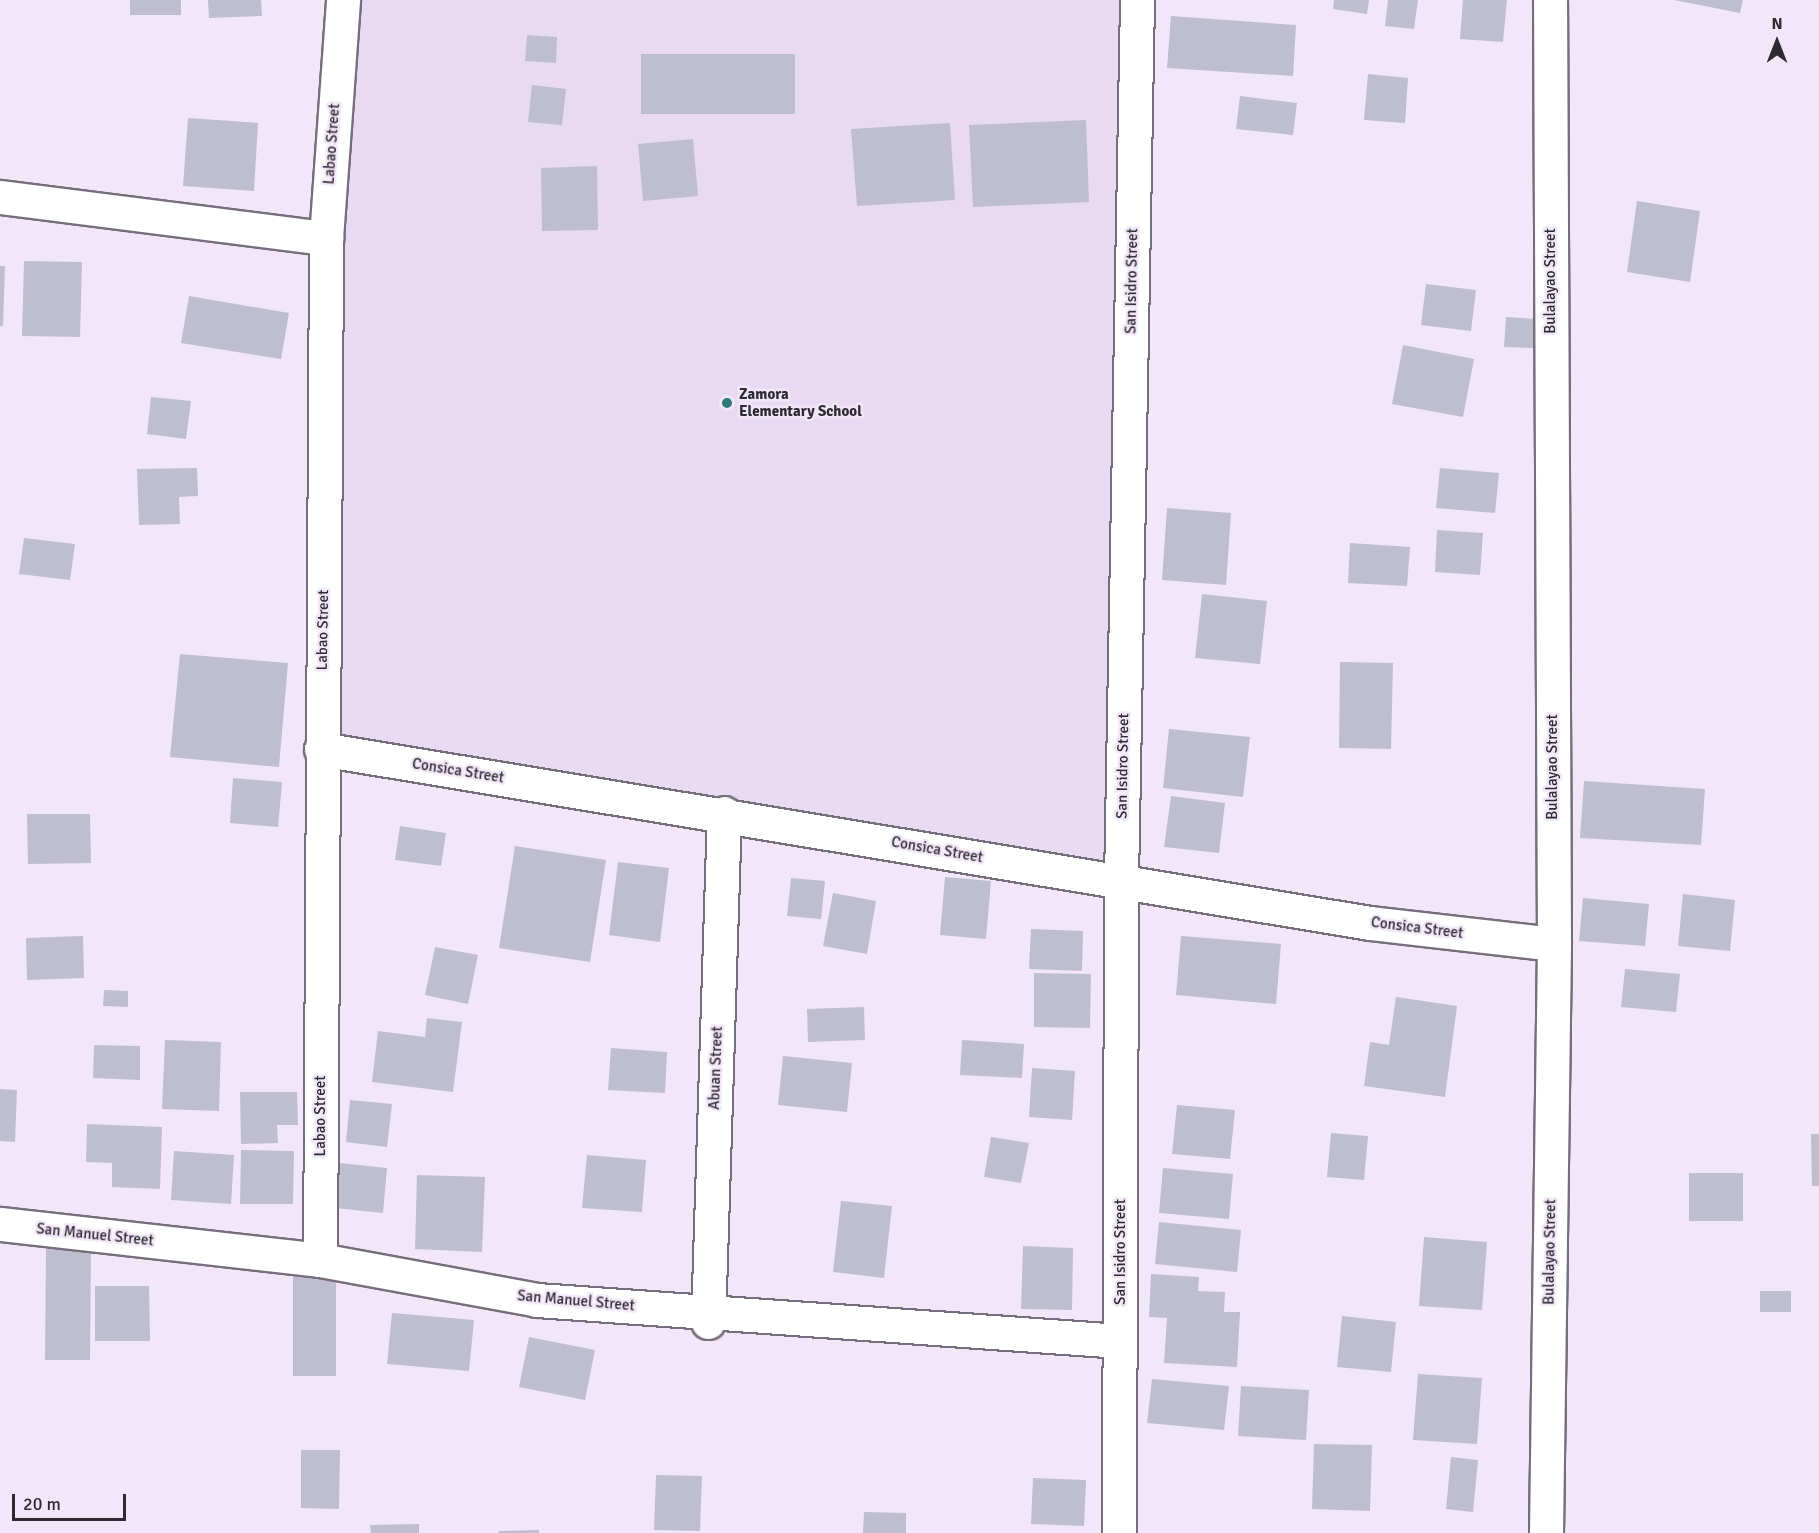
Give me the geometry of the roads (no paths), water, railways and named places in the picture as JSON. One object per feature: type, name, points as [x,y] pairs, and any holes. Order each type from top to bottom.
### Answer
[{"type":"street","name":"Labao Street","points":[[320,1260],[321,749],[326,238],[343,0]]},
{"type":"street","name":"San Isidro Street","points":[[1119,1533],[1121,881],[1137,0]]},
{"type":"street","name":"Bulalayao Street","points":[[1546,1533],[1554,944],[1550,0]]},
{"type":"street","points":[[0,198],[326,238]]},
{"type":"street","name":"Consica Street","points":[[321,749],[724,813],[1370,922],[1554,944]]},
{"type":"street","name":"Abuan Street","points":[[708,1317],[724,813]]},
{"type":"street","name":"San Manuel Street","points":[[0,1224],[320,1260],[537,1300],[708,1317],[1120,1341]]},
{"type":"place","name":"Zamora Elementary School","points":[[727,403]]}]
